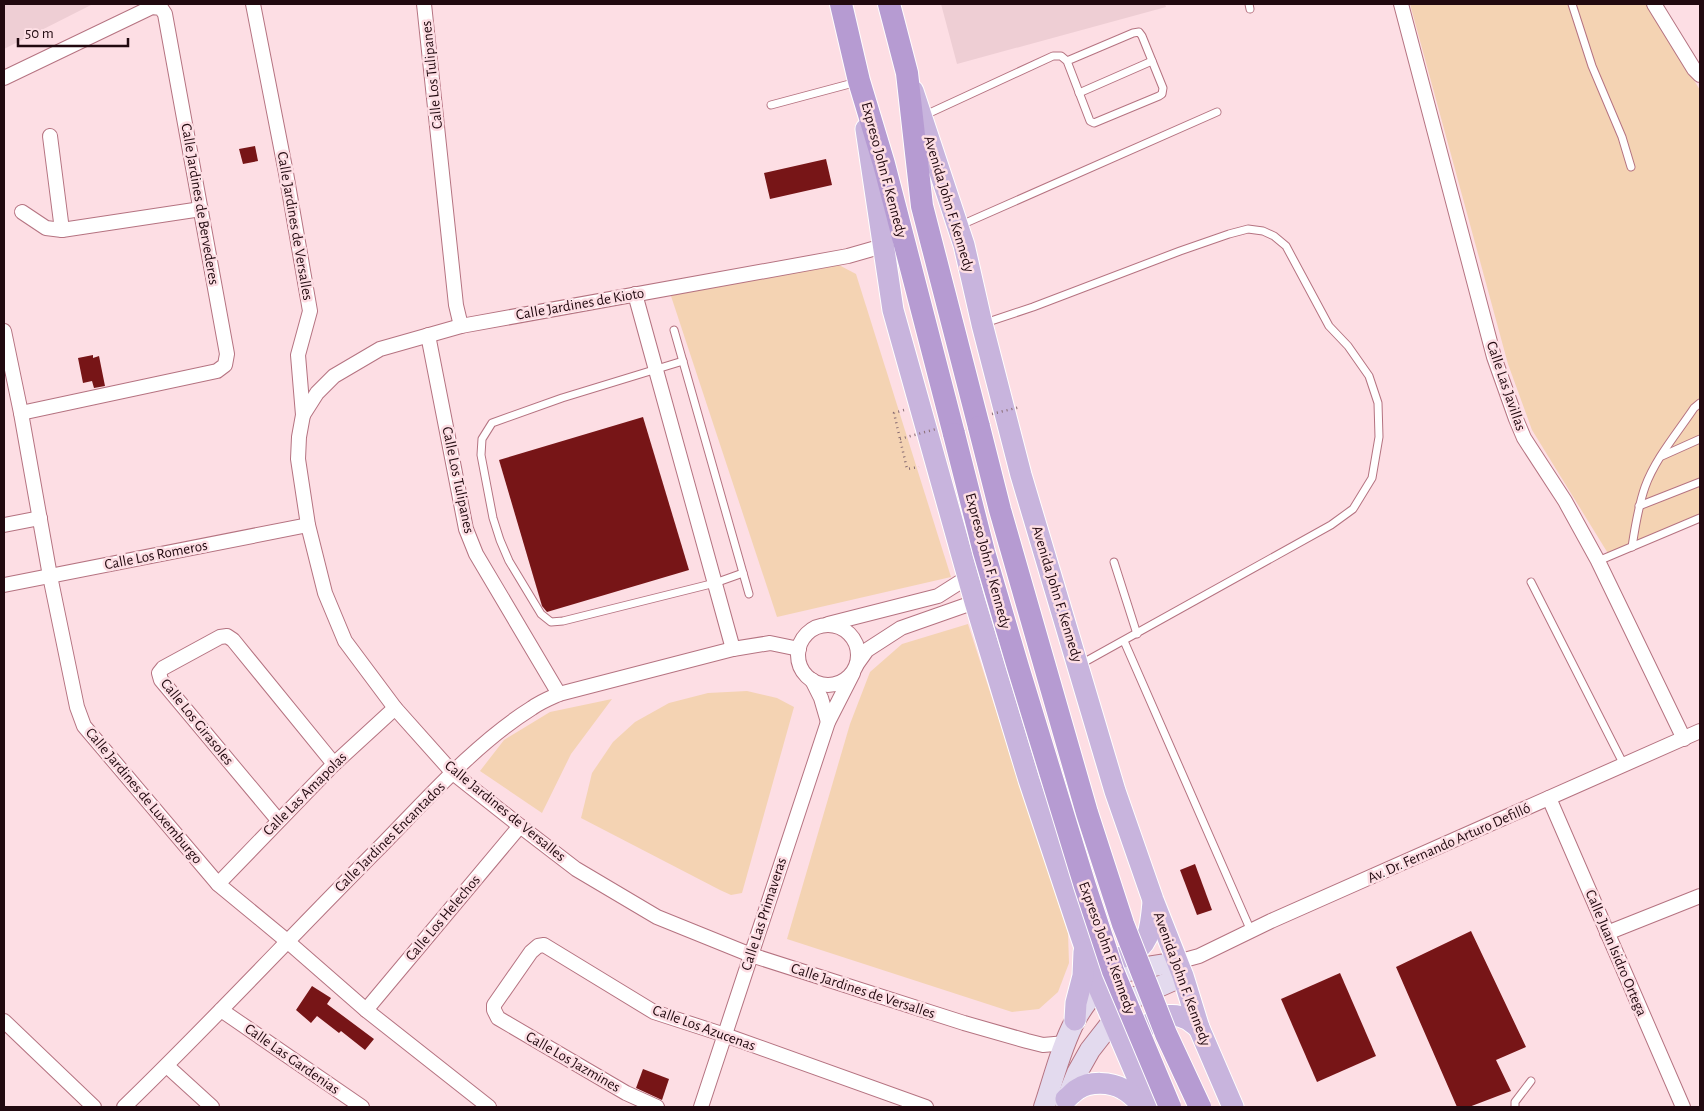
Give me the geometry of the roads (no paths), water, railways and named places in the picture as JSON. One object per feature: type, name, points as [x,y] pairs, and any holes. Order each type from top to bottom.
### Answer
[{"type":"highway","name":"Expreso John F. Kennedy","points":[[841,4],[859,81],[886,174],[992,579],[1052,784],[1113,971],[1170,1107]]},
{"type":"highway","name":"Expreso John F. Kennedy","points":[[889,4],[907,73],[922,206],[1000,510],[1087,813],[1123,924],[1166,1034],[1200,1107]]},
{"type":"main road","name":"Avenida John F. Kennedy","points":[[907,73],[923,116],[964,244],[982,324],[1021,475],[1115,791],[1153,900],[1180,969],[1199,1028],[1234,1107]]},
{"type":"main road","points":[[859,81],[892,310],[975,602],[1029,780],[1099,988],[1150,1107]]},
{"type":"main road","points":[[1082,940],[1103,955],[1111,958],[1121,958],[1131,954],[1140,947],[1146,938],[1153,900]]},
{"type":"main road","points":[[1075,1020],[1076,1003],[1082,976],[1082,940]]},
{"type":"main road","points":[[1044,1107],[1075,1020],[1086,1002],[1099,988],[1121,973],[1180,969]]},
{"type":"main road","points":[[1065,1103],[1077,1073],[1090,1050],[1128,1000],[1180,969]]},
{"type":"main road","points":[[1130,1060],[1137,1038],[1153,1021],[1171,1015],[1180,1016],[1199,1028]]},
{"type":"main road","points":[[1065,1103],[1078,1088],[1090,1084],[1100,1084],[1124,1089],[1144,1107]]},
{"type":"street","name":"Calle Jardines de Versalles","points":[[254,4],[310,311],[298,355],[303,415],[298,459],[308,525],[325,592],[345,641],[395,708],[454,773],[520,826],[576,869],[657,917],[751,955],[1027,1041],[1043,1044],[1066,1043]]},
{"type":"street","name":"Calle Los Tulipanes","points":[[424,4],[456,305],[461,326]]},
{"type":"street","name":"Calle Las Javillas","points":[[1401,4],[1494,357],[1516,419],[1524,438],[1565,501],[1598,562],[1684,739]]},
{"type":"street","points":[[1654,4],[1694,69],[1700,75]]},
{"type":"street","name":"Calle Jardines de Bervederes","points":[[4,78],[152,7],[161,8],[165,14],[227,354],[225,365],[218,371],[21,413]]},
{"type":"street","points":[[50,136],[62,230]]},
{"type":"street","points":[[22,212],[46,228],[62,230],[200,209]]},
{"type":"street","name":"Calle Jardines de Kioto","points":[[303,415],[317,393],[334,376],[380,349],[428,335],[461,326],[848,256],[883,246]]},
{"type":"street","points":[[635,294],[733,649]]},
{"type":"street","name":"Calle Jardines de Luxemburgo","points":[[4,331],[76,707],[84,726],[218,884],[287,940],[366,1010],[489,1107]]},
{"type":"street","name":"Calle Los Tulipanes","points":[[428,335],[466,529],[476,554],[559,694]]},
{"type":"street","points":[[4,524],[40,518]]},
{"type":"street","name":"Calle Los Romeros","points":[[4,585],[308,525]]},
{"type":"street","points":[[828,722],[821,698],[812,680],[801,667],[798,658],[802,640],[807,633],[823,625],[938,596],[968,577]]},
{"type":"street","name":"Calle Las Primaveras","points":[[701,1107],[828,722],[855,669],[867,650],[900,628],[975,602]]},
{"type":"street","points":[[812,680],[820,684],[829,685],[846,680],[855,669],[859,654],[857,644],[843,628],[823,625]]},
{"type":"street","name":"Calle Los Girasoles","points":[[278,820],[161,680],[159,673],[162,668],[220,637],[227,636],[233,640],[334,764]]},
{"type":"street","name":"Calle Jardines Encantados","points":[[124,1107],[167,1066],[287,940],[454,773],[495,735],[532,708],[559,694],[733,649],[770,643],[799,649]]},
{"type":"street","name":"Calle Las Amapolas","points":[[218,884],[334,764],[395,708]]},
{"type":"street","name":"Av. Dr. Fernando Arturo Defilló","points":[[1180,969],[1199,956],[1251,931],[1700,731]]},
{"type":"street","name":"Calle Juan Isidro Ortega","points":[[1549,798],[1683,1107]]},
{"type":"street","name":"Calle Los Helechos","points":[[366,1010],[520,826]]},
{"type":"street","points":[[1607,933],[1700,896]]},
{"type":"street","name":"Calle Los Azucenas","points":[[494,1010],[494,1005],[531,952],[538,946],[544,945],[654,1012],[926,1107]]},
{"type":"street","name":"Calle Las Gardenias","points":[[222,1010],[362,1107]]},
{"type":"street","name":"Calle Los Jazmines","points":[[494,1010],[498,1018],[626,1093],[657,1107]]},
{"type":"street","points":[[4,1021],[94,1107]]},
{"type":"street","points":[[167,1066],[212,1107]]},
{"type":"lane","points":[[1572,4],[1592,66],[1622,138],[1631,167]]},
{"type":"lane","points":[[923,116],[1053,56],[1061,56],[1067,61],[1090,121],[1094,123],[1162,94],[1163,88],[1139,32],[1132,33],[1067,61]]},
{"type":"lane","points":[[1079,93],[1152,61]]},
{"type":"lane","points":[[771,105],[859,81]]},
{"type":"lane","points":[[958,226],[1217,112]]},
{"type":"lane","points":[[982,324],[1229,234],[1248,229],[1263,231],[1274,236],[1286,246],[1329,326],[1348,346],[1368,376],[1378,402],[1379,437],[1372,478],[1353,509],[1331,525],[1079,666]]},
{"type":"lane","points":[[674,330],[749,594]]},
{"type":"lane","points":[[683,361],[562,398],[492,423],[482,439],[481,456],[493,518],[508,561],[541,614],[551,622],[563,621],[715,583],[743,574]]},
{"type":"lane","points":[[1632,547],[1639,506],[1646,485],[1662,456],[1694,408],[1700,403]]},
{"type":"lane","points":[[1662,456],[1700,439]]},
{"type":"lane","points":[[1639,506],[1700,482]]},
{"type":"lane","points":[[1598,562],[1700,518]]},
{"type":"lane","points":[[1114,562],[1137,634]]},
{"type":"lane","points":[[1531,582],[1624,765]]},
{"type":"lane","points":[[1124,641],[1251,931]]},
{"type":"lane","points":[[1515,1107],[1515,1102],[1531,1081]]}]
